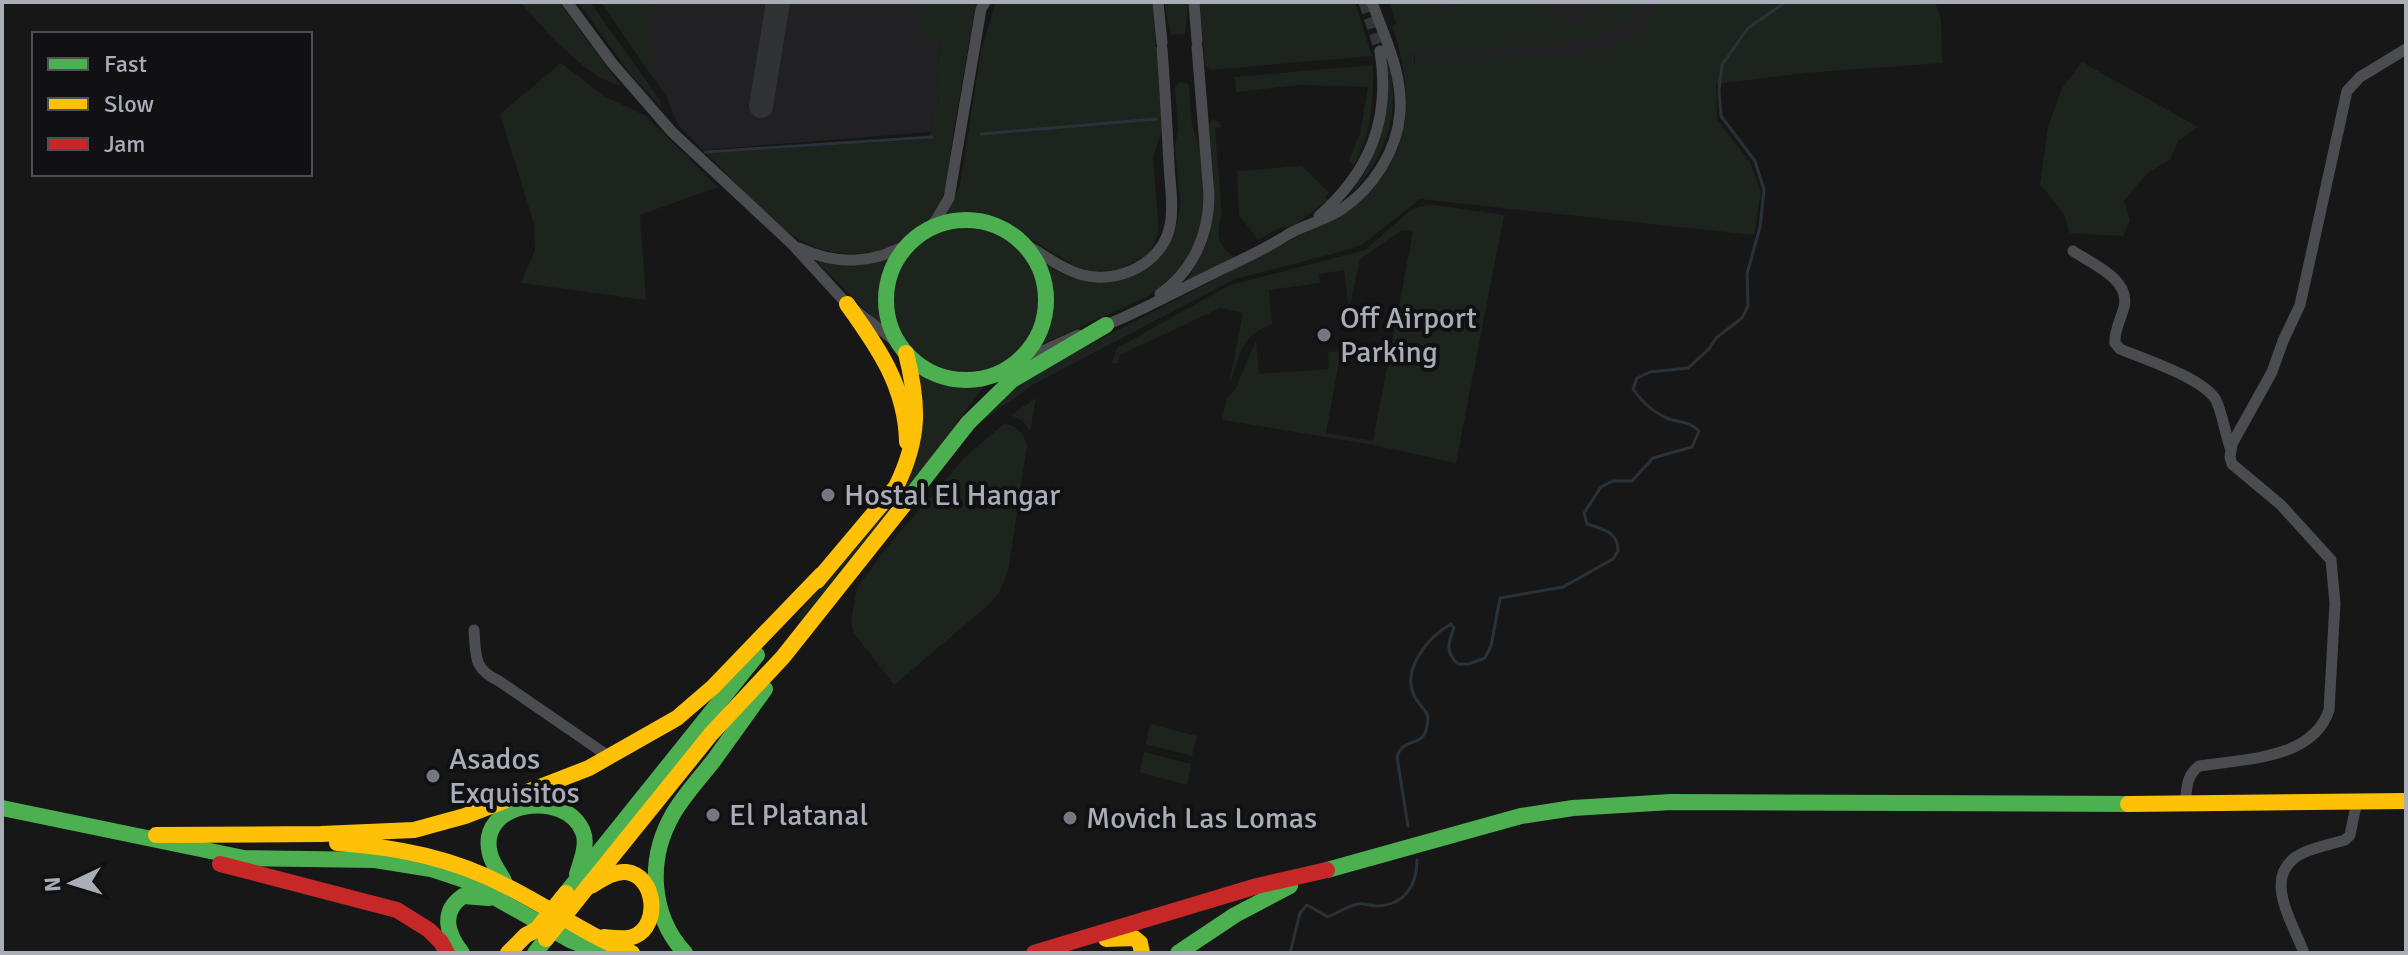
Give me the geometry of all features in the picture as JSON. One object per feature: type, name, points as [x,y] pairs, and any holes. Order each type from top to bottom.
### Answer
[{"type":"main road","points":[[518,953],[541,934],[822,574],[896,487],[905,471],[916,434],[918,410],[917,395],[903,348],[890,324],[887,291],[893,269],[918,237],[945,223],[978,221],[1000,228],[1018,240],[1035,260],[1046,297],[1038,334],[1024,355],[985,393],[968,423]]},
{"type":"main road","points":[[847,304],[897,380],[906,412],[905,471]]},
{"type":"main road","points":[[576,890],[711,734],[783,657],[968,423],[1012,380],[1106,325]]},
{"type":"main road","points":[[903,348],[934,374],[957,380],[981,379],[1009,368]]},
{"type":"main road","points":[[156,835],[336,834],[414,830],[465,816],[611,758],[677,718],[713,687],[822,574]]},
{"type":"main road","points":[[685,953],[667,931],[658,907],[656,864],[662,836],[672,815],[766,687],[783,657]]},
{"type":"main road","points":[[1034,953],[1257,886],[1312,874],[1521,816],[1617,803],[2406,801]]},
{"type":"main road","points":[[506,894],[491,863],[487,838],[490,828],[505,813],[530,805],[557,809],[578,823],[584,833],[576,890]]},
{"type":"main road","points":[[2,808],[244,858],[375,860],[431,869],[506,894],[632,953]]},
{"type":"main road","points":[[104,828],[225,841],[354,844],[411,850],[449,860],[506,894],[581,948],[602,953]]},
{"type":"main road","points":[[104,828],[127,838],[397,910],[429,930],[447,953]]},
{"type":"main road","points":[[576,890],[624,872],[639,877],[651,898],[650,918],[641,933],[633,938],[596,936]]},
{"type":"main road","points":[[1178,953],[1259,901],[1312,874]]},
{"type":"main road","points":[[462,953],[450,935],[449,909],[457,899],[471,895],[506,894]]},
{"type":"main road","points":[[508,953],[526,935],[541,934]]},
{"type":"main road","points":[[535,953],[541,934]]},
{"type":"main road","points":[[1069,943],[1134,938],[1140,943],[1142,953]]},
{"type":"street","points":[[567,2],[642,100],[792,244],[847,304],[903,348]]},
{"type":"street","points":[[1018,240],[1072,271],[1098,277],[1134,270],[1160,249],[1169,229],[1171,201],[1158,2]]},
{"type":"street","points":[[1137,311],[1184,273],[1202,242],[1206,228],[1209,195],[1194,2]]},
{"type":"street","points":[[1009,368],[1057,342],[1106,325],[1273,245],[1312,222],[1340,211],[1360,193],[1380,170],[1392,145],[1400,114],[1396,67],[1372,2]]},
{"type":"street","points":[[792,244],[815,255],[853,261],[881,257],[918,237],[936,220],[949,198],[983,4]]},
{"type":"street","points":[[2231,450],[2272,372],[2300,305],[2347,91],[2360,77],[2406,49]]},
{"type":"street","points":[[1312,222],[1352,182],[1374,141],[1383,87],[1380,51]]},
{"type":"street","points":[[2073,251],[2123,288],[2124,305],[2114,337],[2120,349],[2189,379],[2210,393],[2219,409],[2232,464],[2281,505],[2331,560],[2335,603],[2329,710],[2324,725],[2309,740],[2282,752],[2199,766],[2192,771],[2188,780],[2185,803]]},
{"type":"street","points":[[474,630],[477,662],[485,675],[499,681],[611,758]]},
{"type":"street","points":[[2304,953],[2282,896],[2280,881],[2292,860],[2305,852],[2345,840],[2350,835],[2357,801]]},
{"type":"shaded area","points":[[520,2],[559,2],[621,86],[593,73],[579,62]]},
{"type":"shaded area","points":[[578,2],[590,2],[660,100],[662,108],[628,71]]},
{"type":"shaded area","points":[[601,2],[655,2],[648,53],[651,75]]},
{"type":"shaded area","points":[[638,2],[947,2],[937,68],[939,110],[933,111],[930,132],[703,150],[678,125],[666,96],[631,45]]},
{"type":"shaded area","points":[[924,2],[976,2],[941,200],[930,218],[915,232],[879,250],[838,253],[800,240],[763,211],[706,153],[929,139],[933,111],[939,109],[937,68],[941,44],[918,39]]},
{"type":"shaded area","points":[[996,2],[1153,2],[1162,131],[1153,157],[1159,232],[1145,256],[1120,269],[1093,272],[1077,267],[996,219],[961,215],[944,219],[960,185],[981,51]]},
{"type":"shaded area","points":[[1164,2],[1188,2],[1185,34],[1171,35]]},
{"type":"shaded area","points":[[1200,2],[1355,2],[1372,56],[1211,70],[1205,66]]},
{"type":"shaded area","points":[[1389,2],[1434,2],[1437,11],[1466,2],[1543,2],[1557,18],[1583,22],[1603,7],[1603,2],[1640,2],[1629,17],[1598,35],[1561,41],[1504,44],[1504,48],[1414,54],[1414,63],[1600,51],[1619,44],[1635,33],[1649,19],[1659,2],[1935,2],[1941,19],[1942,63],[1805,73],[1716,84],[1717,120],[1750,162],[1761,191],[1754,235],[1420,199],[1363,244],[1235,279],[1034,384],[982,421],[1007,392],[1039,371],[1351,209],[1372,190],[1398,148],[1404,125],[1405,78],[1392,26],[1396,23]]},
{"type":"shaded area","points":[[1414,2],[1666,2],[1626,53],[1415,65]]},
{"type":"shaded area","points":[[1383,46],[1392,87],[1390,126],[1375,162],[1349,195],[1366,171],[1383,125]]},
{"type":"shaded area","points":[[2082,62],[2198,127],[2178,141],[2170,160],[2149,172],[2124,200],[2130,220],[2123,236],[2070,233],[2064,214],[2040,184],[2048,127],[2062,88]]},
{"type":"shaded area","points":[[561,63],[604,96],[646,116],[718,187],[640,215],[646,300],[521,283],[535,250],[534,224],[500,114]]},
{"type":"shaded area","points":[[1373,65],[1370,116],[1354,165],[1348,162],[1360,134],[1368,87],[1300,85],[1236,92],[1235,77]]},
{"type":"shaded area","points":[[1181,82],[1188,84],[1189,88],[1192,125],[1200,149],[1205,202],[1199,236],[1183,267],[1149,296],[1042,344],[1051,302],[1041,259],[1056,271],[1075,279],[1104,282],[1169,243],[1177,224],[1180,203],[1175,147],[1178,129],[1175,87]]},
{"type":"shaded area","points":[[1214,119],[1221,127],[1215,128],[1222,216],[1219,233],[1224,249],[1234,257],[1184,283],[1206,245],[1211,226],[1214,188],[1209,124]]},
{"type":"shaded area","points":[[1302,166],[1329,193],[1325,197],[1328,200],[1295,225],[1277,229],[1258,240],[1239,215],[1237,171]]},
{"type":"shaded area","points":[[1434,205],[1504,215],[1456,463],[1373,445],[1222,420],[1227,398],[1235,390],[1256,340],[1259,374],[1329,369],[1328,352],[1341,351],[1326,433],[1373,441],[1413,232],[1402,230],[1360,259],[1349,311],[1344,270],[1319,274],[1320,283],[1269,290],[1272,324],[1247,341],[1229,384],[1243,313],[1220,308],[1120,355],[1118,364],[1112,363],[1117,348],[1230,285],[1365,250],[1411,210]]},
{"type":"shaded area","points":[[967,227],[995,232],[1019,248],[1035,272],[1040,300],[1035,328],[1019,352],[995,368],[967,373],[939,368],[915,352],[899,328],[894,300],[899,272],[915,248],[939,232]]},
{"type":"shaded area","points":[[814,259],[851,267],[890,259],[881,292],[885,329]]},
{"type":"shaded area","points":[[913,365],[930,376],[948,382],[966,385],[986,383],[909,490],[837,576],[803,624],[796,617],[904,485]]},
{"type":"shaded area","points":[[1036,398],[1030,431],[1023,421],[1011,415]]},
{"type":"shaded area","points":[[1004,424],[1019,431],[1027,446],[1008,572],[999,593],[986,607],[894,685],[854,633],[851,621],[857,588],[888,546],[965,457]]},
{"type":"shaded area","points":[[1150,724],[1197,736],[1192,756],[1146,744]]},
{"type":"shaded area","points":[[1144,752],[1191,764],[1187,785],[1140,772]]},
{"type":"waterway","points":[[1408,826],[1397,757],[1404,747],[1421,739],[1428,723],[1427,714],[1411,687],[1414,665],[1426,645],[1451,624],[1454,628],[1449,651],[1454,660],[1458,664],[1469,664],[1485,658],[1491,646],[1500,598],[1563,587],[1613,559],[1618,551],[1615,539],[1608,532],[1587,524],[1584,513],[1601,487],[1613,481],[1632,481],[1653,458],[1692,447],[1699,431],[1689,424],[1658,414],[1633,389],[1637,378],[1650,372],[1688,368],[1716,338],[1742,318],[1748,306],[1747,274],[1760,227],[1764,190],[1755,161],[1721,116],[1719,90],[1722,65],[1748,28],[1786,2]]},
{"type":"waterway","points":[[981,134],[1156,119]]},
{"type":"waterway","points":[[705,152],[932,137]]},
{"type":"waterway","points":[[1290,953],[1300,913],[1307,905],[1328,917],[1358,904],[1377,906],[1395,902],[1411,886],[1417,860]]},
{"type":"taxiway","points":[[761,106],[778,2]]},
{"type":"tunnel","points":[[1364,2],[1380,51]]},
{"type":"traffic: fast","points":[[966,220],[996,226],[1022,244],[1040,270],[1046,300],[1040,330],[1022,356],[996,374],[966,380],[936,374],[910,356],[892,330],[886,300],[892,270],[910,244],[936,226],[966,220]]},
{"type":"traffic: fast","points":[[903,506],[968,423],[1012,380],[1106,325]]},
{"type":"traffic: fast","points":[[566,893],[757,655]]},
{"type":"traffic: fast","points":[[685,953],[673,938],[659,904],[656,886],[659,849],[677,807],[765,689]]},
{"type":"traffic: fast","points":[[1327,870],[1521,816],[1573,808],[1671,802],[2128,804]]},
{"type":"traffic: fast","points":[[504,881],[491,857],[489,836],[496,822],[509,812],[525,807],[559,809],[574,818],[585,842],[577,874]]},
{"type":"traffic: fast","points":[[2,808],[244,858],[375,860],[431,869],[464,880],[570,940],[602,953]]},
{"type":"traffic: fast","points":[[1178,953],[1235,915],[1290,886]]},
{"type":"traffic: fast","points":[[462,953],[450,931],[451,909],[463,896],[489,898]]},
{"type":"traffic: fast","points":[[535,953],[546,939]]},
{"type":"traffic: slow","points":[[847,304],[879,352],[896,386],[902,403],[907,442]]},
{"type":"traffic: slow","points":[[817,581],[896,487],[904,469],[915,421],[906,353]]},
{"type":"traffic: slow","points":[[577,900],[711,734],[783,657],[903,506]]},
{"type":"traffic: slow","points":[[156,835],[414,830],[465,816],[589,768],[677,718],[713,687],[822,574]]},
{"type":"traffic: slow","points":[[2128,804],[2406,801]]},
{"type":"traffic: slow","points":[[337,843],[403,851],[467,868],[632,953]]},
{"type":"traffic: slow","points":[[591,886],[612,874],[626,872],[636,875],[643,882],[651,901],[649,921],[643,930],[628,938],[604,937]]},
{"type":"traffic: slow","points":[[536,930],[566,893]]},
{"type":"traffic: slow","points":[[546,939],[577,900]]},
{"type":"traffic: slow","points":[[508,953],[526,935],[536,930]]},
{"type":"traffic: slow","points":[[1106,939],[1134,938],[1140,943],[1142,953]]},
{"type":"traffic: jam","points":[[220,864],[397,910],[429,930],[447,953]]},
{"type":"traffic: jam","points":[[1034,953],[1257,886],[1327,870]]},
{"type":"place","name":"Off Airport Parking","points":[[1324,335]]},
{"type":"place","name":"Hostal El Hangar","points":[[828,495]]},
{"type":"place","name":"Asados Exquisitos","points":[[433,776]]},
{"type":"place","name":"El Platanal","points":[[713,815]]},
{"type":"place","name":"Movich Las Lomas","points":[[1070,818]]}]
